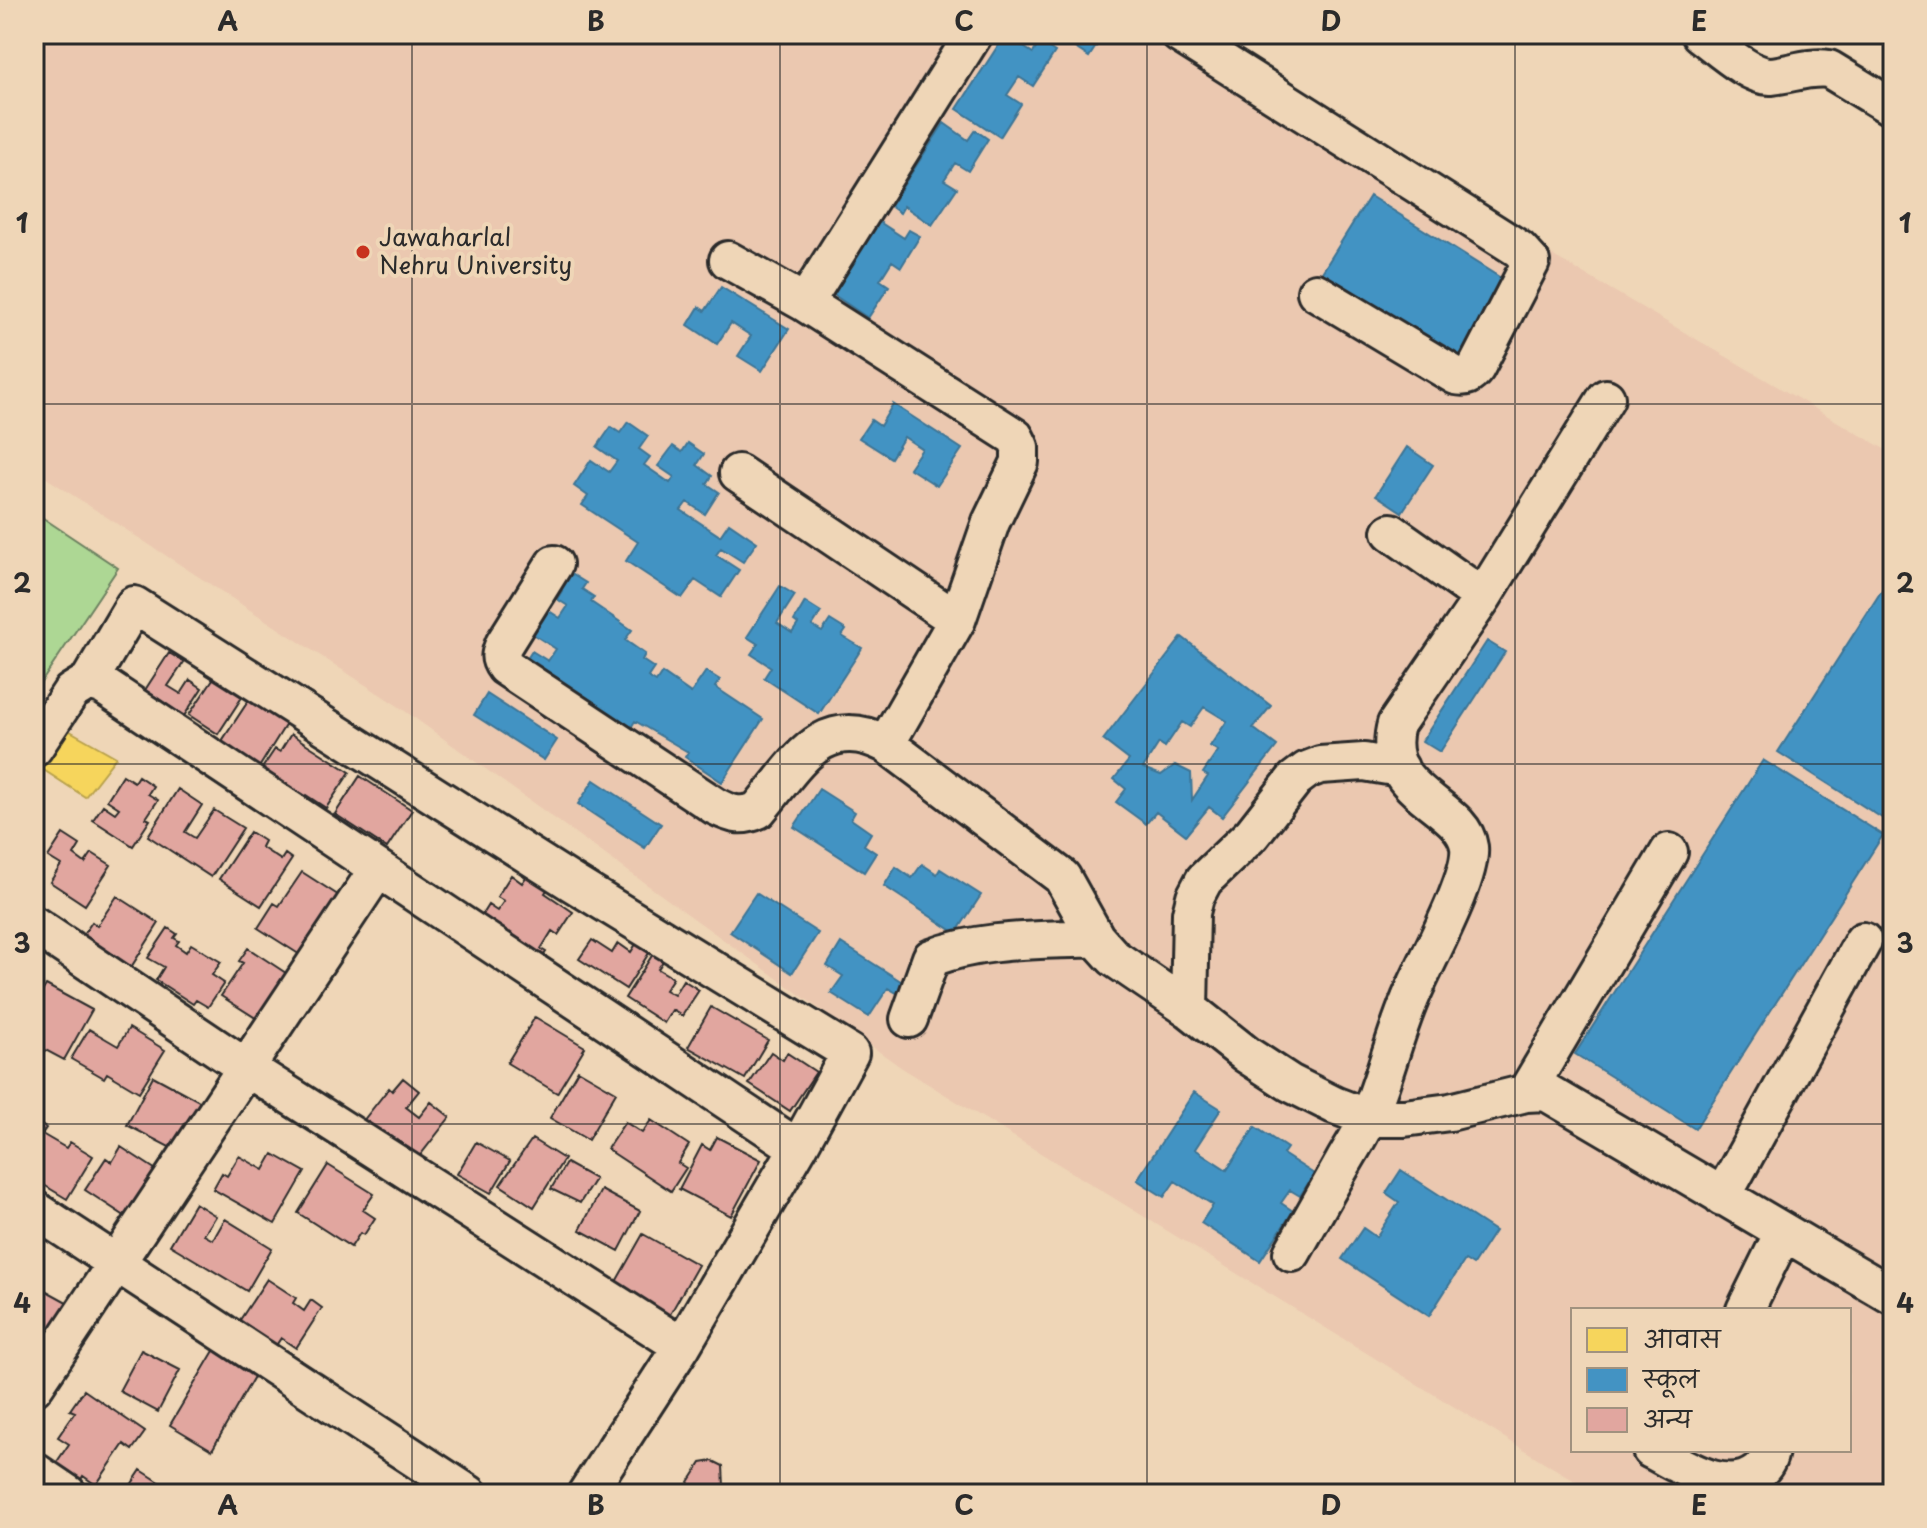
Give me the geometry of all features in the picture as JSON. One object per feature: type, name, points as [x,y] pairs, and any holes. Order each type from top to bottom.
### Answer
[{"type":"street","points":[[805,303],[974,34]]},
{"type":"street","points":[[1179,34],[1519,249],[1531,262],[1476,368],[1464,378],[1316,292]]},
{"type":"street","points":[[1700,34],[1755,74],[1769,76],[1819,67],[1829,69],[1893,108]]},
{"type":"street","points":[[728,260],[805,303],[1002,427],[1015,437],[1020,447],[1020,462],[991,522],[957,620],[886,744]]},
{"type":"street","points":[[1292,1253],[1368,1118],[1409,1001],[1466,874],[1469,847],[1460,827],[1417,791],[1400,768],[1392,739],[1396,724],[1483,597],[1606,398]]},
{"type":"street","points":[[738,473],[957,620]]},
{"type":"street","points":[[1391,532],[1483,597]]},
{"type":"street","points":[[554,564],[504,644],[500,661],[715,806],[733,815],[747,815],[758,810],[815,745],[831,735],[853,732],[868,735],[886,744],[1062,877],[1096,938],[1114,958],[1290,1083],[1368,1118],[1404,1118],[1450,1112],[1526,1093],[1546,1092],[1893,1296]]},
{"type":"street","points":[[34,748],[71,692],[89,681],[134,605],[571,882],[850,1053],[682,1346],[586,1494]]},
{"type":"street","points":[[89,681],[102,685],[798,1148]]},
{"type":"street","points":[[1189,1009],[1191,913],[1204,880],[1252,834],[1295,779],[1307,770],[1320,765],[1364,762],[1400,768]]},
{"type":"street","points":[[1526,1093],[1669,852]]},
{"type":"street","points":[[34,1387],[378,869]]},
{"type":"street","points":[[34,925],[245,1067],[682,1346]]},
{"type":"street","points":[[909,1019],[931,958],[989,943],[1096,938]]},
{"type":"street","points":[[1722,1197],[1863,941]]},
{"type":"street","points":[[34,1209],[469,1494]]},
{"type":"street","points":[[1746,1308],[1783,1233]]},
{"type":"street","points":[[1655,1452],[1712,1479],[1734,1482],[1762,1469],[1770,1452]]},
{"type":"street","points":[[34,1471],[68,1494]]},
{"type":"shaded area","points":[[34,34],[1173,34],[1893,454],[1893,1494],[1596,1494],[902,1068],[398,706],[34,470]]},
{"type":"green space","points":[[34,512],[118,568],[34,693]]},
{"type":"building: आवास","points":[[63,727],[116,757],[85,797],[36,765]]},
{"type":"building: स्कूल","points":[[1054,34],[1104,34],[1089,57]]},
{"type":"building: स्कूल","points":[[1005,35],[1033,53],[1040,42],[1055,52],[1033,86],[1019,77],[1007,95],[1021,104],[1000,137],[957,109]]},
{"type":"building: स्कूल","points":[[944,123],[968,140],[975,130],[988,139],[968,171],[955,163],[944,180],[957,188],[932,225],[904,206],[900,213],[890,206]]},
{"type":"building: स्कूल","points":[[1370,196],[1512,285],[1463,362],[1321,274]]},
{"type":"building: स्कूल","points":[[878,221],[904,238],[909,230],[920,236],[901,267],[892,261],[880,280],[889,286],[868,318],[831,293]]},
{"type":"building: स्कूल","points":[[721,287],[789,329],[762,371],[738,356],[751,336],[731,323],[717,344],[688,325],[699,307],[705,311]]},
{"type":"building: स्कूल","points":[[893,404],[962,449],[937,486],[909,468],[922,449],[904,437],[891,458],[859,438],[871,420],[880,426]]},
{"type":"building: स्कूल","points":[[628,422],[648,436],[639,449],[650,457],[644,465],[670,483],[674,477],[658,466],[673,446],[682,452],[688,443],[704,454],[697,465],[712,476],[707,484],[719,492],[705,514],[687,502],[681,510],[720,536],[729,523],[757,542],[743,562],[721,548],[716,555],[739,570],[721,597],[695,580],[682,598],[626,561],[638,542],[582,505],[588,496],[574,486],[591,460],[609,472],[617,461],[597,447],[611,427],[620,433]]},
{"type":"building: स्कूल","points":[[1407,447],[1433,465],[1402,512],[1376,495]]},
{"type":"building: स्कूल","points":[[570,573],[586,583],[582,589],[594,597],[591,602],[632,630],[625,640],[645,654],[642,660],[654,668],[648,677],[656,682],[662,673],[691,693],[706,671],[720,680],[715,687],[763,719],[722,782],[685,757],[688,752],[635,721],[627,734],[525,662],[532,651],[548,661],[556,649],[531,633],[546,609],[560,618],[568,606],[557,599],[562,591],[559,588]]},
{"type":"building: स्कूल","points":[[1893,573],[1893,825],[1778,752]]},
{"type":"building: स्कूल","points":[[780,586],[795,595],[777,623],[792,633],[798,624],[794,621],[805,602],[821,612],[812,626],[822,632],[830,620],[846,630],[842,636],[862,648],[819,714],[764,678],[771,667],[751,654],[758,644],[747,637]]},
{"type":"building: स्कूल","points":[[1182,637],[1271,706],[1253,728],[1277,746],[1222,817],[1209,807],[1186,835],[1156,812],[1146,824],[1116,802],[1126,789],[1114,779],[1129,760],[1103,740]],"holes":[[[1204,707],[1227,721],[1210,746],[1218,751],[1203,773],[1208,776],[1192,800],[1191,773],[1175,765],[1161,775],[1143,768],[1159,743],[1165,747],[1182,722],[1190,727]]]},
{"type":"building: स्कूल","points":[[1487,641],[1505,652],[1440,752],[1422,741]]},
{"type":"building: स्कूल","points":[[487,694],[557,740],[544,760],[474,715]]},
{"type":"building: स्कूल","points":[[1763,760],[1883,835],[1695,1129],[1575,1054]]},
{"type":"building: स्कूल","points":[[594,780],[661,824],[645,848],[578,804]]},
{"type":"building: स्कूल","points":[[819,789],[855,812],[851,819],[871,833],[864,845],[876,853],[864,872],[794,827]]},
{"type":"building: स्कूल","points":[[922,864],[937,874],[940,869],[981,895],[956,933],[884,886],[896,867],[912,878]]},
{"type":"building: स्कूल","points":[[756,893],[818,933],[792,973],[730,932]]},
{"type":"building: स्कूल","points":[[841,943],[907,985],[900,995],[888,988],[869,1017],[831,993],[843,976],[827,966]]},
{"type":"building: स्कूल","points":[[1194,1092],[1221,1109],[1195,1149],[1227,1170],[1255,1127],[1287,1148],[1283,1154],[1314,1174],[1300,1196],[1290,1190],[1281,1203],[1293,1211],[1260,1261],[1201,1223],[1213,1205],[1175,1181],[1164,1197],[1137,1180]]},
{"type":"building: स्कूल","points":[[1401,1170],[1495,1231],[1473,1265],[1465,1260],[1429,1316],[1342,1259],[1363,1228],[1376,1237],[1399,1202],[1386,1193]]},
{"type":"building: अन्य","points":[[169,653],[184,662],[168,686],[181,694],[190,680],[202,688],[184,716],[145,690]]},
{"type":"building: अन्य","points":[[217,673],[246,691],[218,734],[189,715]]},
{"type":"building: अन्य","points":[[249,700],[286,724],[258,769],[218,747]]},
{"type":"building: अन्य","points":[[291,734],[350,772],[326,808],[261,770],[275,749],[280,752]]},
{"type":"building: अन्य","points":[[123,775],[134,782],[138,776],[153,786],[148,794],[158,800],[146,818],[150,820],[133,846],[93,820],[103,805],[115,813],[119,808],[107,800]]},
{"type":"building: अन्य","points":[[360,776],[412,810],[387,848],[335,814]]},
{"type":"building: अन्य","points":[[178,789],[202,805],[185,832],[195,838],[214,810],[243,828],[211,877],[148,836]]},
{"type":"building: अन्य","points":[[250,832],[264,841],[261,847],[281,860],[285,854],[292,859],[261,906],[219,879]]},
{"type":"building: अन्य","points":[[63,834],[80,845],[74,855],[85,863],[92,853],[111,865],[85,905],[50,882],[61,865],[48,857]]},
{"type":"building: अन्य","points":[[530,871],[551,884],[545,893],[573,912],[558,935],[552,931],[541,949],[546,952],[540,961],[478,921],[488,905],[497,911],[504,901],[497,897],[511,875],[522,883]]},
{"type":"building: अन्य","points":[[302,872],[344,899],[305,958],[258,928],[274,903],[279,906]]},
{"type":"building: अन्य","points":[[117,896],[159,923],[128,972],[79,941],[92,922],[97,926]]},
{"type":"building: अन्य","points":[[168,928],[177,934],[174,938],[179,941],[176,945],[186,952],[191,944],[221,962],[212,975],[224,983],[208,1007],[196,1000],[193,1004],[156,980],[164,967],[148,958]]},
{"type":"building: अन्य","points":[[592,940],[612,953],[618,943],[631,952],[636,944],[649,953],[626,989],[579,959]]},
{"type":"building: अन्य","points":[[248,948],[295,979],[265,1024],[221,996],[243,963],[239,961]]},
{"type":"building: अन्य","points":[[653,954],[663,961],[658,969],[673,978],[665,990],[674,995],[683,980],[699,990],[682,1016],[672,1010],[664,1023],[625,998]]},
{"type":"building: अन्य","points":[[46,985],[92,1010],[64,1060],[34,1044],[34,1006]]},
{"type":"building: अन्य","points":[[711,1007],[768,1040],[745,1079],[688,1047]]},
{"type":"building: अन्य","points":[[535,1017],[585,1047],[557,1093],[507,1063]]},
{"type":"building: अन्य","points":[[129,1028],[165,1050],[139,1092],[107,1073],[104,1078],[71,1059],[89,1029],[118,1046]]},
{"type":"building: अन्य","points":[[771,1052],[783,1060],[787,1053],[816,1072],[790,1111],[749,1084]]},
{"type":"building: अन्य","points":[[578,1070],[616,1092],[588,1140],[550,1118]]},
{"type":"building: अन्य","points":[[153,1076],[201,1102],[191,1120],[189,1145],[176,1139],[171,1148],[127,1125]]},
{"type":"building: अन्य","points":[[403,1078],[419,1091],[406,1107],[419,1117],[431,1102],[450,1117],[411,1167],[359,1126],[389,1088],[392,1091]]},
{"type":"building: अन्य","points":[[34,1120],[46,1128],[42,1134],[66,1148],[70,1142],[93,1156],[67,1199],[34,1179]]},
{"type":"building: अन्य","points":[[651,1120],[689,1145],[678,1163],[686,1168],[671,1191],[607,1149],[625,1122],[642,1133]]},
{"type":"building: अन्य","points":[[717,1137],[761,1160],[731,1216],[679,1189],[702,1145],[710,1150]]},
{"type":"building: अन्य","points":[[532,1139],[564,1159],[534,1207],[500,1185]]},
{"type":"building: अन्य","points":[[476,1142],[510,1161],[491,1193],[457,1174]]},
{"type":"building: अन्य","points":[[121,1147],[167,1177],[137,1224],[85,1190],[106,1158],[112,1162]]},
{"type":"building: अन्य","points":[[273,1154],[305,1172],[275,1224],[213,1189],[222,1173],[227,1176],[239,1156],[264,1170]]},
{"type":"building: अन्य","points":[[566,1163],[595,1179],[580,1203],[551,1189]]},
{"type":"building: अन्य","points":[[328,1165],[374,1194],[363,1210],[375,1218],[351,1247],[298,1213]]},
{"type":"building: अन्य","points":[[601,1190],[640,1211],[619,1251],[580,1230]]},
{"type":"building: अन्य","points":[[195,1203],[216,1216],[204,1235],[213,1240],[225,1219],[272,1248],[247,1291],[170,1245]]},
{"type":"building: अन्य","points":[[643,1234],[698,1265],[668,1318],[613,1287]]},
{"type":"building: अन्य","points":[[267,1279],[296,1298],[293,1303],[304,1311],[311,1300],[322,1308],[296,1348],[281,1338],[273,1350],[236,1326]]},
{"type":"building: अन्य","points":[[34,1284],[74,1306],[52,1345],[34,1335]]},
{"type":"building: अन्य","points":[[215,1349],[256,1373],[212,1450],[170,1425]]},
{"type":"building: अन्य","points":[[141,1350],[180,1370],[158,1412],[119,1391]]},
{"type":"building: अन्य","points":[[84,1390],[145,1432],[132,1450],[124,1444],[96,1485],[83,1476],[79,1483],[54,1466],[69,1444],[58,1437],[75,1412],[70,1410]]},
{"type":"building: अन्य","points":[[713,1461],[723,1466],[724,1486],[743,1494],[705,1494],[687,1485],[701,1463]]},
{"type":"building: अन्य","points":[[141,1470],[178,1494],[125,1494]]},
{"type":"building: अन्य","points":[[759,1486],[764,1494],[743,1494]]},
{"type":"place","name":"Jawaharlal Nehru University","points":[[363,252]]}]
